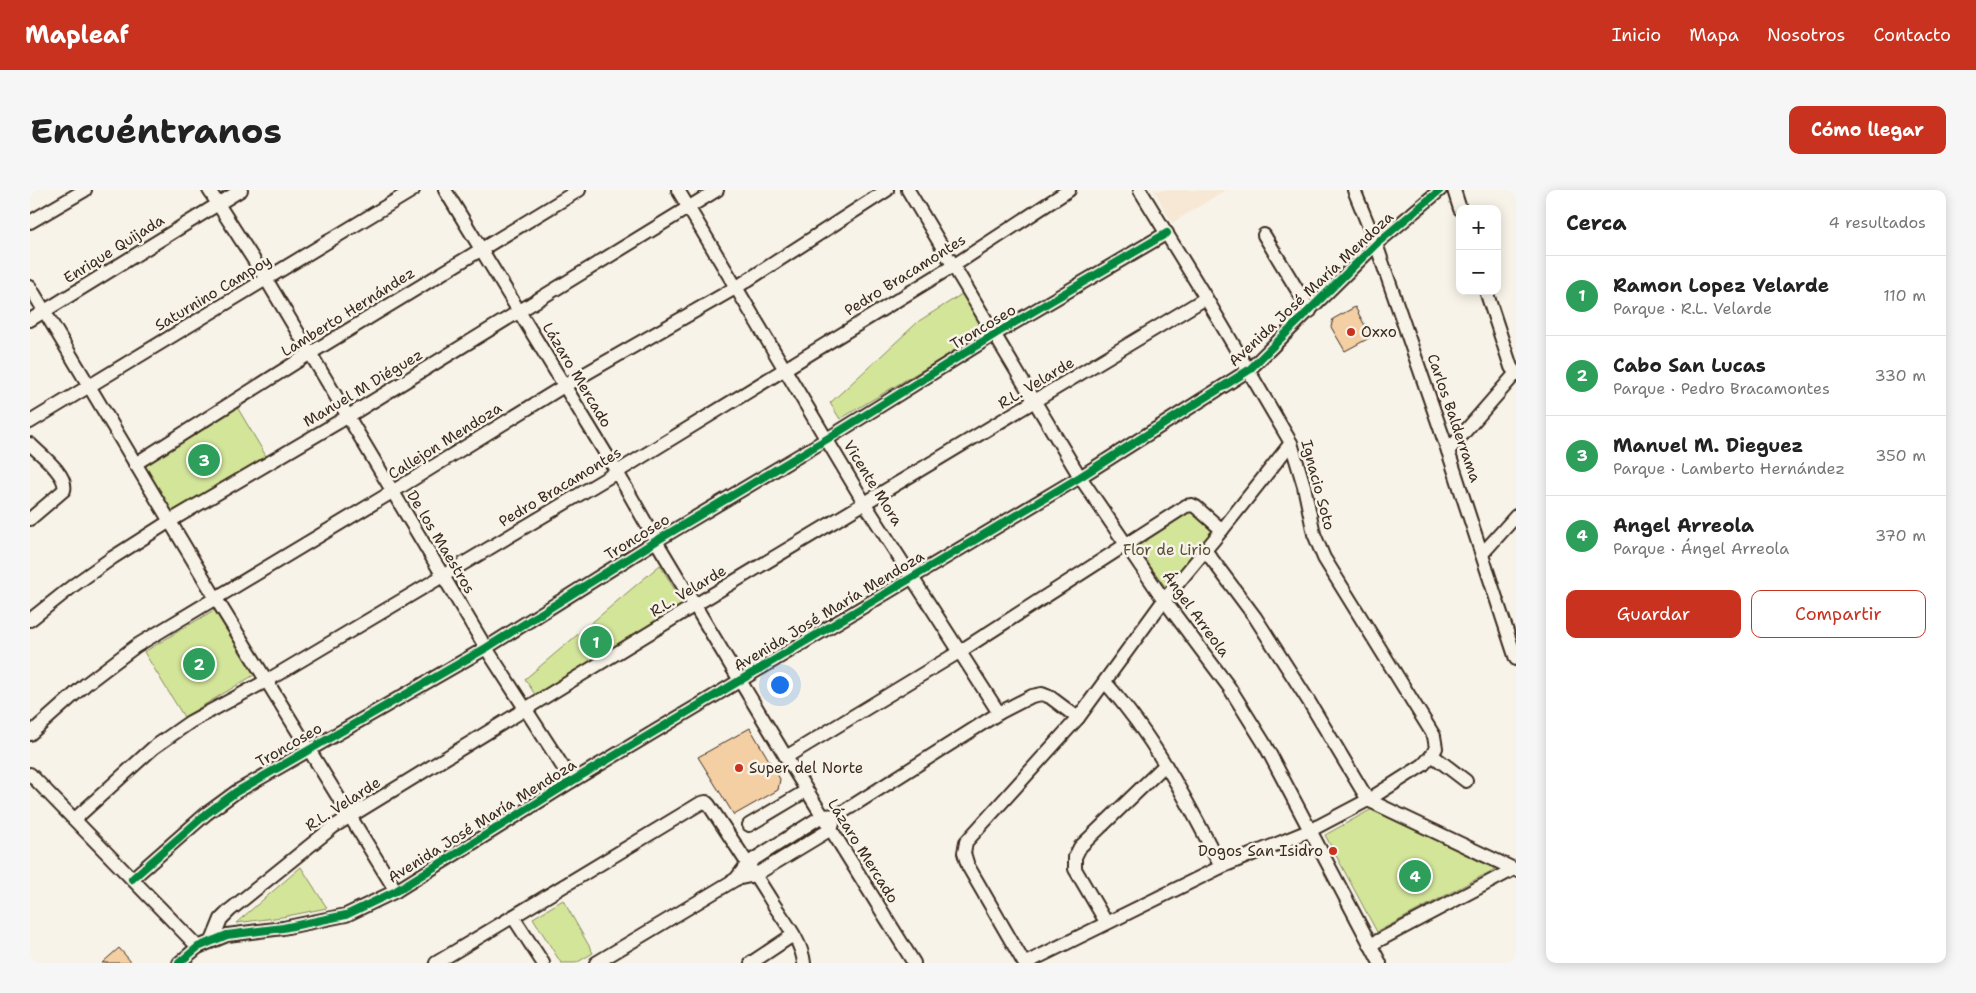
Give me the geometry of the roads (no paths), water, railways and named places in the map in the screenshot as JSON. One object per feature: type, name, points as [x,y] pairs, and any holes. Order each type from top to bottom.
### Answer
[{"type":"street","points":[[30,222],[84,190]]},
{"type":"street","name":"De los Maestros","points":[[209,190],[266,280],[486,648],[572,780]]},
{"type":"street","name":"Enrique Quijada","points":[[30,320],[241,190]]},
{"type":"street","name":"Saturnino Campoy","points":[[30,422],[413,190]]},
{"type":"street","name":"Lázaro Mercado","points":[[445,190],[617,472],[656,541],[806,791],[914,963]]},
{"type":"street","name":"Lamberto Hernández","points":[[136,464],[309,354],[579,190]]},
{"type":"street","name":"Vicente Mora","points":[[678,190],[866,504],[999,713]]},
{"type":"street","name":"Manuel M Diéguez","points":[[30,620],[104,564],[170,521],[347,417],[717,190]]},
{"type":"street","name":"Callejon Mendoza","points":[[30,734],[86,684],[136,646],[564,386],[737,287],[888,190]]},
{"type":"street","name":"Ángel Arreola","points":[[908,190],[1080,477],[1164,600],[1229,687],[1264,743],[1380,963]]},
{"type":"street","name":"Pedro Bracamontes","points":[[75,819],[152,748],[190,722],[268,680],[617,472],[952,266],[1069,190]]},
{"type":"street","name":"Ignacio Soto","points":[[1140,190],[1291,443],[1304,486],[1314,534],[1324,558],[1434,736],[1436,748],[1432,755]]},
{"type":"street","name":"Carlos Balderrama","points":[[1354,190],[1376,244],[1448,451],[1516,656]]},
{"type":"street","name":"Avenida José María Mendoza","points":[[179,963],[198,947],[227,935],[283,928],[346,915],[396,892],[572,780],[1080,477],[1249,370],[1376,244],[1440,190]]},
{"type":"street","points":[[1454,190],[1459,205]]},
{"type":"street","name":"Troncoseo","points":[[132,880],[206,814],[236,792],[486,648],[656,541],[827,440],[995,334],[1167,233]]},
{"type":"street","points":[[1264,235],[1310,311]]},
{"type":"street","points":[[30,287],[396,892]]},
{"type":"street","points":[[1448,451],[1516,373],[1511,367],[1487,295]]},
{"type":"street","name":"R.L. Velarde","points":[[212,941],[221,919],[230,910],[317,839],[350,816],[695,605],[1206,298]]},
{"type":"street","points":[[1291,443],[1164,600],[1078,718],[966,842],[964,853],[968,866],[1025,963],[1221,867],[1311,830],[1368,800],[1423,765],[1432,755],[1466,781]]},
{"type":"street","points":[[30,444],[62,476],[65,485],[64,490],[30,519]]},
{"type":"street","points":[[786,757],[959,652],[1186,506],[1192,505],[1222,530]]},
{"type":"street","points":[[1482,554],[1516,516]]},
{"type":"street","points":[[1205,550],[1260,625],[1368,800],[1515,870]]},
{"type":"street","points":[[1105,682],[1142,727],[1191,808],[1221,867]]},
{"type":"street","points":[[596,963],[736,878],[748,863],[822,816],[838,814],[999,713],[1032,696],[1042,694],[1050,697],[1078,718]]},
{"type":"street","points":[[1106,922],[1075,869],[1075,857],[1080,847],[1165,765]]},
{"type":"street","points":[[30,774],[198,947]]},
{"type":"street","points":[[749,825],[806,791]]},
{"type":"street","points":[[436,963],[701,803],[706,802],[748,863],[793,935],[803,955],[804,963]]},
{"type":"street","points":[[736,878],[755,875],[830,829],[838,814]]},
{"type":"street","points":[[1370,945],[1515,870]]},
{"type":"street","points":[[513,917],[543,963]]},
{"type":"street","points":[[751,963],[793,935]]},
{"type":"place","name":"Oxxo","points":[[1351,332]]},
{"type":"place","name":"Manuel M. Dieguez","points":[[204,460]]},
{"type":"place","name":"Ramon Lopez Velarde","points":[[596,642]]},
{"type":"place","name":"Cabo San Lucas","points":[[199,664]]},
{"type":"place","name":"Super del Norte","points":[[739,768]]},
{"type":"place","name":"Dogos San Isidro","points":[[1333,851]]},
{"type":"place","name":"Angel Arreola","points":[[1415,876]]},
{"type":"park label","name":"Flor de Lirio","points":[[1167,550]]}]
